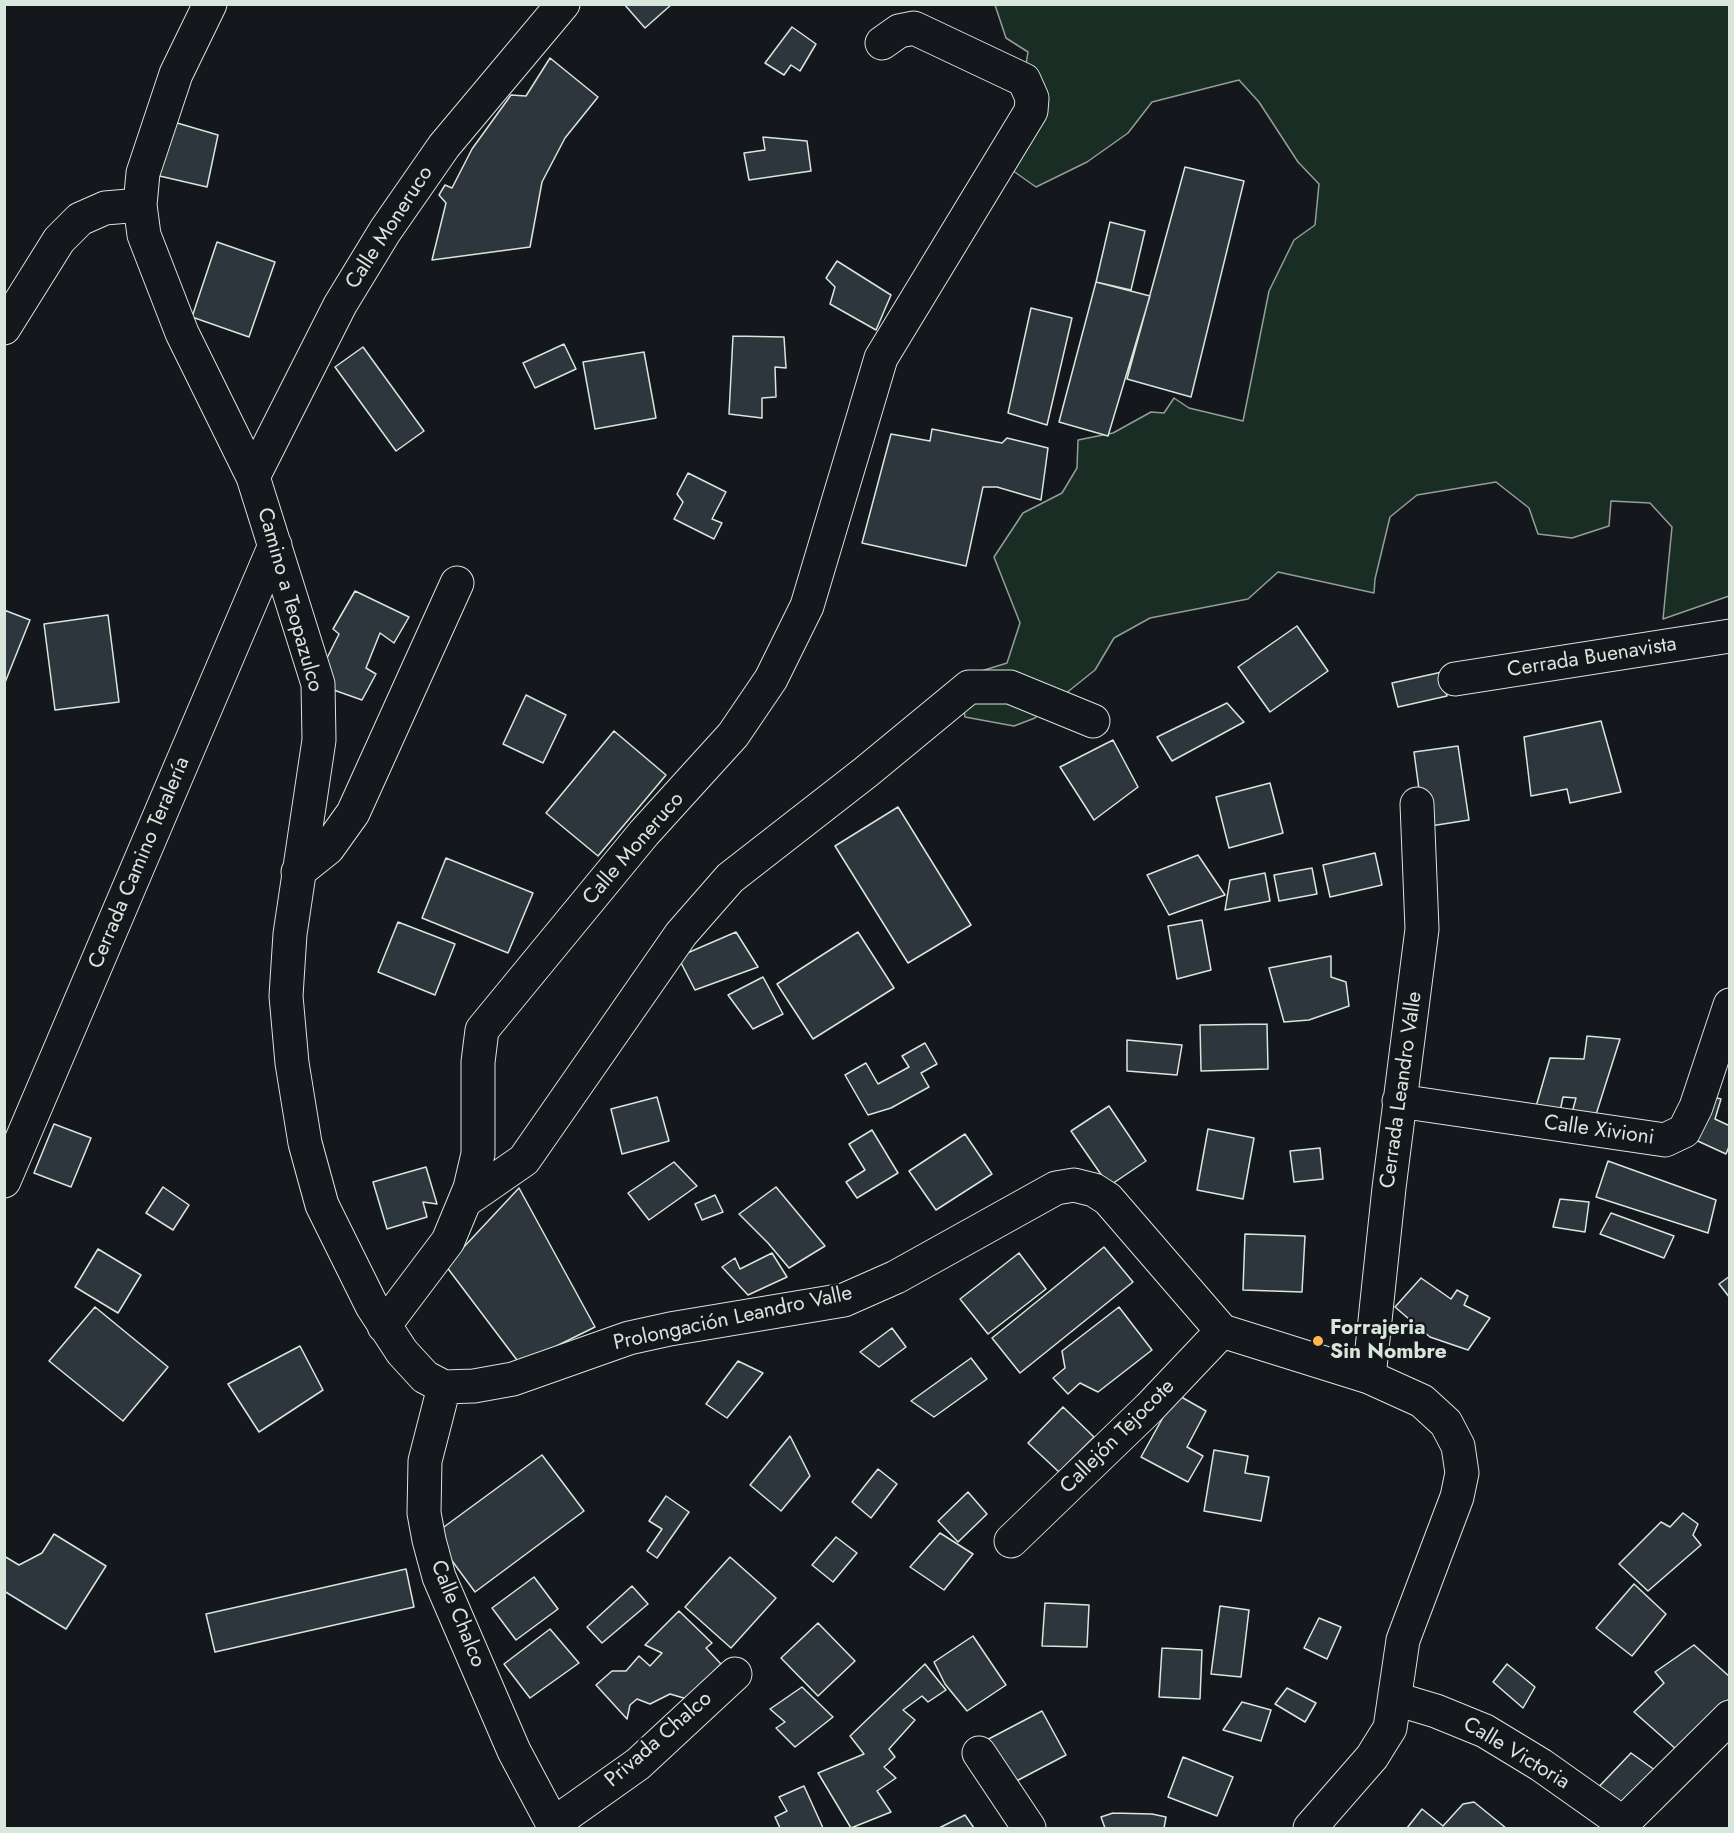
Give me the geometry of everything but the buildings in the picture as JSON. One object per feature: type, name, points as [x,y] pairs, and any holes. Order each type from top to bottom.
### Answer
[{"type":"street","name":"Camino a Teopazulco","points":[[210,4],[176,74],[144,173],[140,205],[144,235],[182,333],[253,477],[318,684],[319,740],[290,934],[286,996],[292,1063],[305,1143],[322,1205],[372,1306],[393,1339]]},
{"type":"street","name":"Calle Moneruco","points":[[253,477],[340,305],[385,231],[444,147],[563,4]]},
{"type":"street","name":"Calle Moneruco","points":[[393,1339],[448,1241],[465,1201],[478,1154],[478,1062],[482,1030],[644,833],[733,735],[771,679],[807,606],[881,358],[1031,111],[1032,98],[1024,80],[914,28],[899,31],[882,43]]},
{"type":"street","points":[[4,328],[59,240],[80,219],[105,208],[140,205]]},
{"type":"street","name":"Cerrada Camino Teralería","points":[[4,1181],[275,544]]},
{"type":"street","points":[[298,872],[328,848],[353,813],[457,583]]},
{"type":"street","name":"Cerrada Buenavista","points":[[1455,679],[1730,636]]},
{"type":"street","points":[[465,1201],[524,1160],[681,934],[730,878],[866,772],[969,687],[1010,687],[1093,721]]},
{"type":"street","name":"Cerrada Leandro Valle","points":[[1369,1377],[1399,1101],[1422,929],[1417,804]]},
{"type":"street","name":"Calle Xivioni","points":[[1399,1101],[1665,1140],[1684,1131],[1696,1107],[1728,1018]]},
{"type":"street","name":"Prolongación Leandro Valle","points":[[444,1387],[513,1379],[620,1341],[670,1329],[844,1300],[896,1277],[1034,1198],[1056,1188],[1074,1185],[1094,1190],[1108,1199],[1222,1331]]},
{"type":"street","points":[[1222,1331],[1369,1377],[1422,1401],[1446,1423],[1458,1446],[1462,1473],[1457,1497],[1403,1640],[1393,1714],[1372,1757],[1310,1828]]},
{"type":"street","name":"Callejón Tejocote","points":[[1011,1541],[1149,1408],[1222,1331]]},
{"type":"street","points":[[393,1339],[425,1377],[444,1387]]},
{"type":"street","name":"Calle Chalco","points":[[444,1387],[425,1461],[424,1513],[429,1540],[439,1577],[510,1740],[554,1827]]},
{"type":"street","name":"Privada Chalco","points":[[554,1827],[638,1764],[735,1674]]},
{"type":"street","name":"Calle Victoria","points":[[1393,1714],[1436,1710],[1485,1731],[1541,1765],[1624,1826]]},
{"type":"street","points":[[1624,1826],[1730,1717]]},
{"type":"street","points":[[979,1753],[1029,1828]]},
{"type":"green space","points":[[995,5],[1729,5],[1729,596],[1663,619],[1672,527],[1650,503],[1611,501],[1609,526],[1572,538],[1538,534],[1529,508],[1496,482],[1417,495],[1390,517],[1375,579],[1374,593],[1278,572],[1248,599],[1150,618],[1114,638],[1095,670],[1035,718],[1014,726],[965,717],[959,678],[1007,663],[1020,623],[994,557],[1023,513],[1062,493],[1077,468],[1078,440],[1113,433],[1151,412],[1164,413],[1174,398],[1189,408],[1243,421],[1269,291],[1294,240],[1315,225],[1319,184],[1298,162],[1259,102],[1239,80],[1152,102],[1128,133],[1087,162],[1036,187],[1009,168],[1028,52],[1006,38]]},
{"type":"place","name":"Forrajeria Sin Nombre","points":[[1318,1341]]}]
